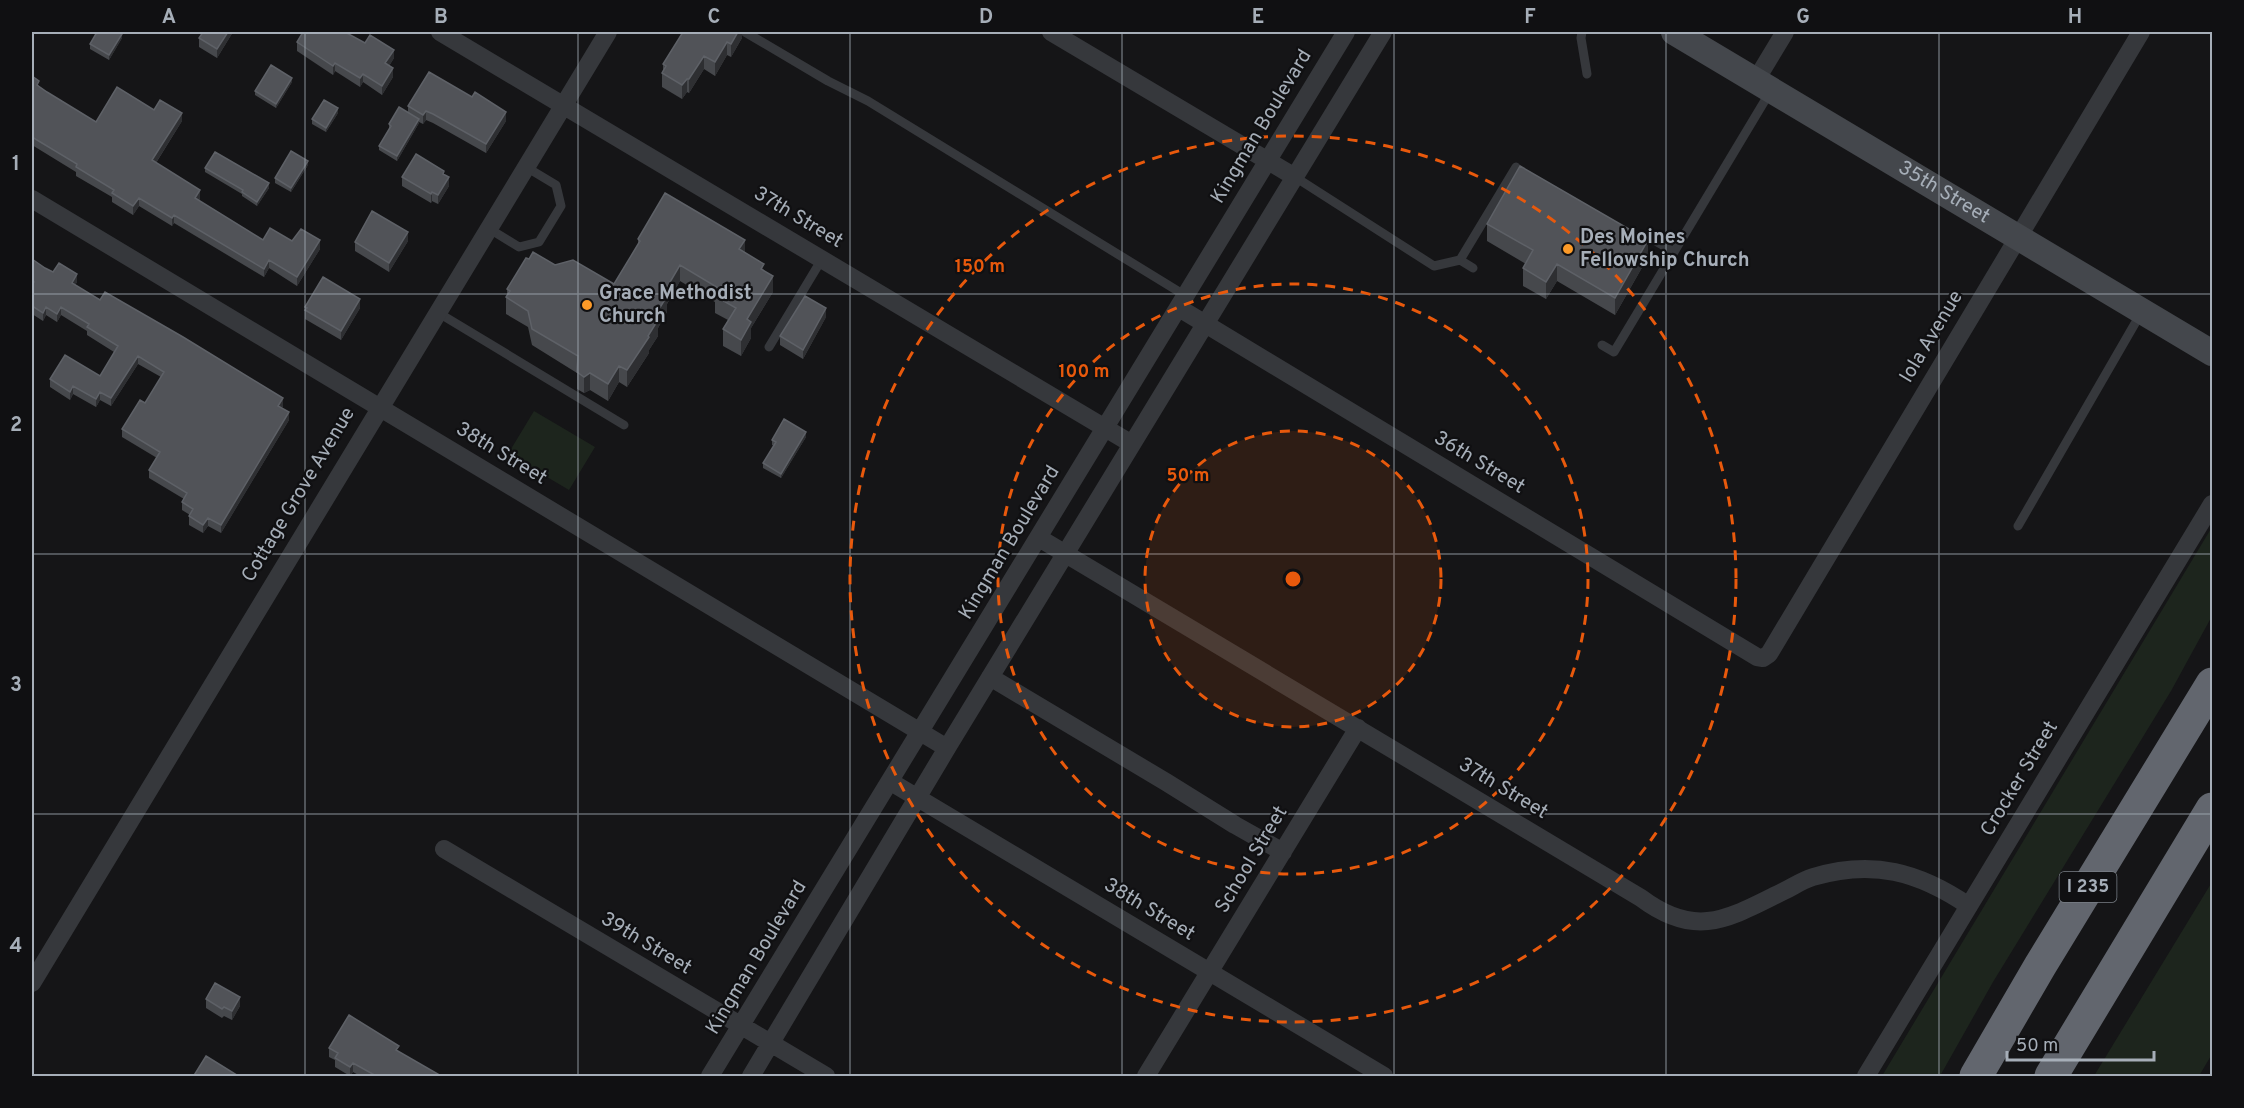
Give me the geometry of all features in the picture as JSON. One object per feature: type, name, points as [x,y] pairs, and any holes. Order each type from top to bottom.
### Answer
[{"type":"highway","name":"I 235","points":[[1976,1077],[2040,966],[2209,688]]},
{"type":"highway","points":[[2051,1077],[2210,815]]},
{"type":"street","name":"37th Street","points":[[440,32],[1132,444]]},
{"type":"street","name":"Cottage Grove Avenue","points":[[32,983],[608,32]]},
{"type":"street","points":[[1051,32],[1295,177]]},
{"type":"street","name":"Kingman Boulevard","points":[[710,1077],[1346,32]]},
{"type":"street","points":[[751,1077],[917,797],[1383,32]]},
{"type":"street","name":"35th Street","points":[[1674,32],[2212,353]]},
{"type":"street","points":[[1763,85],[1785,32]]},
{"type":"street","name":"Iola Avenue","points":[[1757,657],[1763,658],[1769,654],[2141,32]]},
{"type":"street","name":"38th Street","points":[[32,199],[947,748]]},
{"type":"street","name":"36th Street","points":[[1182,302],[1205,324],[1757,657]]},
{"type":"street","name":"Crocker Street","points":[[1866,1077],[2212,504]]},
{"type":"street","name":"37th Street","points":[[1039,538],[1656,909],[1673,917],[1701,922],[1728,918],[1812,877],[1862,868],[1912,875],[1944,888],[1969,906]]},
{"type":"street","points":[[990,677],[1283,852]]},
{"type":"street","name":"School Street","points":[[1146,1077],[1358,728]]},
{"type":"street","name":"38th Street","points":[[891,782],[1384,1077]]},
{"type":"street","name":"39th Street","points":[[444,849],[826,1077]]},
{"type":"lane","points":[[745,32],[828,81],[868,101],[1182,302]]},
{"type":"lane","points":[[1582,32],[1587,74]]},
{"type":"lane","points":[[1602,345],[1614,352],[1674,252],[1763,85]]},
{"type":"lane","points":[[488,228],[519,247],[539,242],[561,206],[556,185],[526,167]]},
{"type":"lane","points":[[1460,260],[1516,167]]},
{"type":"lane","points":[[1295,177],[1434,266],[1460,260],[1473,268]]},
{"type":"lane","points":[[1652,239],[1674,252]]},
{"type":"lane","points":[[769,347],[822,259]]},
{"type":"lane","points":[[2018,526],[2142,311]]},
{"type":"lane","points":[[437,312],[624,425]]},
{"type":"shaded area","points":[[534,411],[595,447],[569,490],[508,454]]},
{"type":"shaded area","points":[[2212,527],[2212,616],[2171,691],[1993,982],[1940,1076],[1882,1076]]},
{"type":"shaded area","points":[[2212,882],[2212,1054],[2199,1076],[2094,1076]]},
{"type":"building","points":[[97,32],[122,34],[109,55],[90,44]]},
{"type":"building","points":[[203,32],[228,32],[217,49],[199,38]]},
{"type":"building","points":[[303,32],[345,32],[365,43],[370,35],[394,50],[385,63],[393,68],[382,86],[363,74],[360,78],[335,63],[333,66],[297,42]]},
{"type":"building","points":[[683,32],[738,32],[731,44],[727,42],[715,62],[704,56],[689,79],[682,85],[662,73],[666,66],[663,64]]},
{"type":"building","points":[[271,65],[292,78],[276,104],[255,91]]},
{"type":"building","points":[[429,72],[472,97],[475,92],[506,112],[486,144],[433,114],[426,111],[423,115],[408,106]]},
{"type":"building","points":[[32,76],[39,81],[37,85],[96,122],[117,87],[154,110],[160,100],[182,113],[152,160],[200,190],[195,198],[263,240],[270,228],[292,241],[301,229],[320,240],[297,277],[269,260],[264,269],[174,215],[172,218],[139,198],[133,206],[112,193],[114,190],[76,167],[77,164],[32,137]]},
{"type":"building","points":[[324,100],[338,108],[326,128],[312,119]]},
{"type":"building","points":[[399,107],[419,119],[397,156],[379,146]]},
{"type":"building","points":[[291,151],[308,161],[291,188],[275,178]]},
{"type":"building","points":[[215,152],[269,183],[257,202],[242,192],[243,190],[205,168]]},
{"type":"building","points":[[416,154],[444,171],[443,174],[449,177],[438,195],[432,192],[431,194],[402,177]]},
{"type":"building","name":"Des Moines Fellowship Church","points":[[1520,166],[1648,240],[1615,298],[1557,264],[1546,282],[1523,268],[1533,250],[1487,224]]},
{"type":"building","name":"Grace Methodist Church","points":[[665,193],[745,240],[739,249],[764,264],[761,269],[773,276],[747,319],[751,322],[741,340],[723,329],[736,308],[715,296],[720,289],[680,265],[663,294],[667,296],[656,314],[658,320],[627,370],[619,366],[608,384],[590,373],[584,377],[577,372],[578,356],[532,329],[528,311],[506,297],[510,291],[507,289],[526,258],[529,259],[533,252],[555,265],[573,260],[614,284]]},
{"type":"building","points":[[372,211],[408,232],[389,263],[355,242]]},
{"type":"building","points":[[32,259],[53,272],[59,263],[77,274],[72,283],[100,300],[105,292],[283,398],[278,406],[289,412],[221,525],[208,518],[203,525],[189,516],[193,509],[182,502],[187,493],[149,470],[160,452],[122,429],[140,400],[145,403],[164,372],[138,356],[111,398],[100,392],[96,399],[73,386],[70,392],[50,379],[65,355],[100,376],[118,346],[87,327],[89,324],[61,307],[57,314],[46,307],[43,313],[32,306],[34,282],[32,280]]},
{"type":"building","points":[[323,277],[360,299],[341,331],[305,310]]},
{"type":"building","points":[[805,296],[826,308],[803,350],[780,336]]},
{"type":"building","points":[[784,419],[806,432],[781,474],[763,463],[776,442],[772,440]]},
{"type":"building","points":[[215,983],[240,997],[232,1011],[224,1007],[222,1009],[206,999]]},
{"type":"building","points":[[349,1015],[399,1046],[396,1050],[443,1077],[378,1077],[353,1063],[350,1067],[335,1058],[338,1053],[329,1048]]},
{"type":"building","points":[[206,1056],[240,1077],[193,1077]]},
{"type":"place","name":"Des Moines Fellowship Church","points":[[1568,249]]},
{"type":"place","name":"Grace Methodist Church","points":[[587,305]]}]
